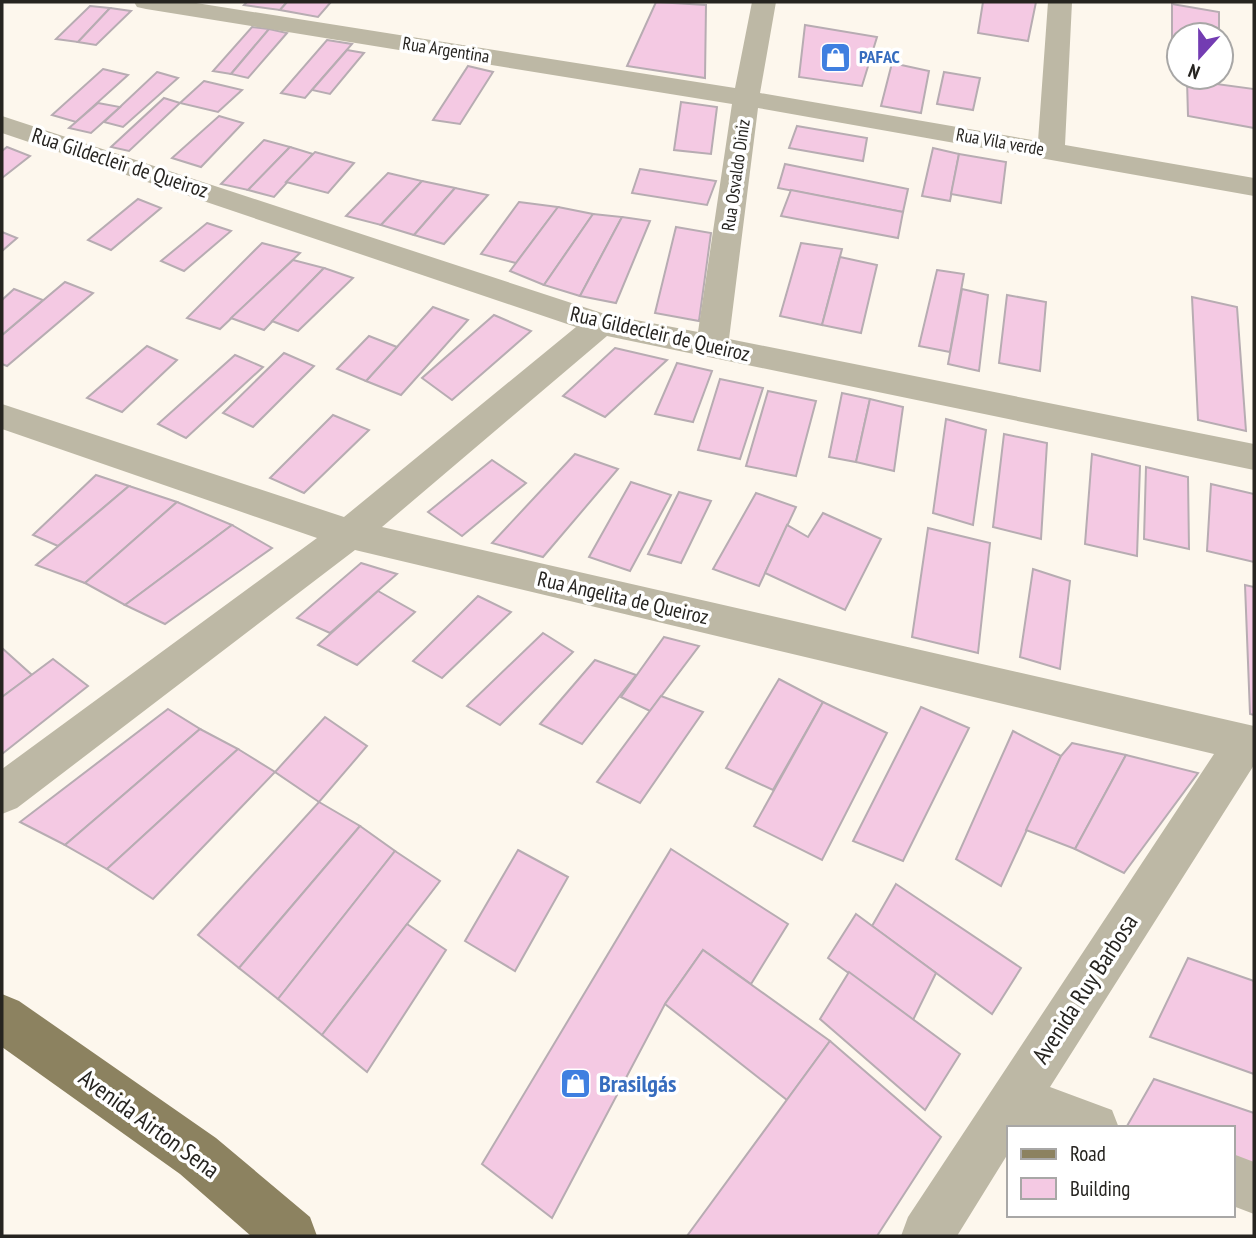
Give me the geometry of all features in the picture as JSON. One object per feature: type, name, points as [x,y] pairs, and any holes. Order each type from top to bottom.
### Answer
[{"type":"main road","name":"Avenida Airton Sena","points":[[2,1018],[198,1156],[291,1236]]},
{"type":"street","name":"Rua Osvaldo Diniz","points":[[712,348],[746,98],[764,2]]},
{"type":"street","points":[[1051,150],[1060,2]]},
{"type":"street","name":"Rua Argentina","points":[[158,3],[746,98]]},
{"type":"street","name":"Rua Vila verde","points":[[746,98],[1254,187]]},
{"type":"street","name":"Rua Gildecleir de Queiroz","points":[[2,124],[601,324],[1254,457]]},
{"type":"street","points":[[2,794],[349,534],[601,324]]},
{"type":"street","name":"Rua Angelita de Queiroz","points":[[2,416],[349,534],[1250,744]]},
{"type":"street","name":"Avenida Ruy Barbosa","points":[[927,1236],[1014,1098],[1250,744]]},
{"type":"street","points":[[1014,1098],[1089,1126]]},
{"type":"street","points":[[1235,1181],[1254,1188]]},
{"type":"building","points":[[247,2],[287,2],[280,10],[244,5]]},
{"type":"building","points":[[287,2],[331,2],[318,17],[280,10]]},
{"type":"building","points":[[656,2],[706,5],[705,78],[627,66]]},
{"type":"building","points":[[983,2],[1036,2],[1028,41],[978,33]]},
{"type":"building","points":[[1172,4],[1219,12],[1219,21],[1172,21]]},
{"type":"building","points":[[90,6],[110,8],[78,42],[56,39]]},
{"type":"building","points":[[110,8],[131,11],[96,45],[78,42]]},
{"type":"building","name":"PAFAC","points":[[805,25],[877,37],[862,86],[799,77]]},
{"type":"building","points":[[252,27],[269,29],[231,74],[213,71]]},
{"type":"building","points":[[269,29],[287,33],[248,78],[231,74]]},
{"type":"building","points":[[327,40],[352,44],[305,98],[281,93]]},
{"type":"building","points":[[347,50],[364,53],[330,94],[312,90]]},
{"type":"building","points":[[892,63],[929,71],[921,113],[881,106]]},
{"type":"building","points":[[468,66],[493,72],[460,124],[433,120]]},
{"type":"building","points":[[103,69],[128,75],[76,122],[52,115]]},
{"type":"building","points":[[157,72],[178,78],[123,127],[104,122]]},
{"type":"building","points":[[944,72],[980,78],[973,110],[937,104]]},
{"type":"building","points":[[204,81],[242,90],[218,112],[180,103]]},
{"type":"building","points":[[1235,86],[1254,89],[1254,128],[1188,116],[1187,91],[1235,91]]},
{"type":"building","points":[[164,98],[180,103],[129,151],[111,147]]},
{"type":"building","points":[[681,102],[717,107],[711,154],[674,150]]},
{"type":"building","points":[[98,103],[120,107],[91,133],[69,128]]},
{"type":"building","points":[[219,116],[243,123],[201,167],[172,158]]},
{"type":"building","points":[[797,126],[867,138],[863,161],[789,148]]},
{"type":"building","points":[[264,140],[290,147],[248,190],[221,184]]},
{"type":"building","points":[[7,147],[30,156],[2,178],[2,151]]},
{"type":"building","points":[[290,147],[313,154],[274,197],[248,190]]},
{"type":"building","points":[[933,148],[959,154],[950,201],[922,196]]},
{"type":"building","points":[[315,152],[354,163],[328,193],[286,182]]},
{"type":"building","points":[[959,154],[1006,162],[1001,203],[951,194]]},
{"type":"building","points":[[785,164],[908,189],[903,212],[778,188]]},
{"type":"building","points":[[640,169],[716,181],[707,205],[632,193]]},
{"type":"building","points":[[388,173],[422,181],[381,225],[346,216]]},
{"type":"building","points":[[422,181],[455,188],[414,235],[381,225]]},
{"type":"building","points":[[455,188],[488,195],[444,244],[414,235]]},
{"type":"building","points":[[791,190],[903,212],[898,238],[781,216]]},
{"type":"building","points":[[138,199],[161,208],[111,250],[88,240]]},
{"type":"building","points":[[519,202],[558,207],[516,263],[481,254]]},
{"type":"building","points":[[558,207],[593,214],[544,285],[510,271]]},
{"type":"building","points":[[593,214],[622,217],[580,296],[544,285]]},
{"type":"building","points":[[622,217],[650,221],[616,303],[580,296]]},
{"type":"building","points":[[207,223],[231,231],[184,271],[161,261]]},
{"type":"building","points":[[676,227],[711,233],[699,321],[655,313]]},
{"type":"building","points":[[2,232],[17,238],[2,251]]},
{"type":"building","points":[[262,243],[300,253],[220,329],[187,318]]},
{"type":"building","points":[[801,243],[842,249],[822,325],[780,316]]},
{"type":"building","points":[[840,257],[877,265],[861,333],[822,325]]},
{"type":"building","points":[[293,260],[324,268],[264,330],[231,318]]},
{"type":"building","points":[[324,268],[353,278],[298,331],[272,321]]},
{"type":"building","points":[[937,270],[964,274],[950,352],[919,346]]},
{"type":"building","points":[[65,282],[93,293],[7,366],[2,364],[2,335]]},
{"type":"building","points":[[14,289],[43,300],[2,335],[2,300]]},
{"type":"building","points":[[962,289],[988,295],[979,371],[948,364]]},
{"type":"building","points":[[1007,295],[1046,302],[1040,371],[999,363]]},
{"type":"building","points":[[1192,297],[1237,307],[1246,431],[1198,420]]},
{"type":"building","points":[[433,307],[468,320],[401,395],[366,381]]},
{"type":"building","points":[[494,315],[531,331],[452,400],[422,378]]},
{"type":"building","points":[[369,336],[397,347],[366,381],[337,369]]},
{"type":"building","points":[[147,346],[177,360],[122,412],[87,398]]},
{"type":"building","points":[[615,348],[667,360],[605,417],[563,396]]},
{"type":"building","points":[[284,353],[314,366],[253,427],[223,413]]},
{"type":"building","points":[[235,355],[263,367],[186,438],[158,424]]},
{"type":"building","points":[[677,363],[712,371],[693,422],[655,414]]},
{"type":"building","points":[[720,379],[763,388],[740,459],[698,450]]},
{"type":"building","points":[[768,391],[816,401],[796,476],[746,466]]},
{"type":"building","points":[[842,393],[870,399],[856,462],[829,457]]},
{"type":"building","points":[[870,399],[903,407],[894,471],[856,462]]},
{"type":"building","points":[[333,415],[369,430],[304,493],[270,478]]},
{"type":"building","points":[[946,419],[986,430],[973,525],[933,513]]},
{"type":"building","points":[[1004,434],[1047,443],[1041,539],[993,527]]},
{"type":"building","points":[[575,454],[618,469],[543,557],[492,543]]},
{"type":"building","points":[[1092,454],[1140,466],[1137,556],[1085,544]]},
{"type":"building","points":[[492,460],[526,483],[462,536],[428,512]]},
{"type":"building","points":[[1146,467],[1188,477],[1189,549],[1144,539]]},
{"type":"building","points":[[96,475],[129,486],[58,546],[33,535]]},
{"type":"building","points":[[631,482],[671,495],[630,571],[589,557]]},
{"type":"building","points":[[1211,484],[1254,494],[1254,562],[1207,551]]},
{"type":"building","points":[[129,486],[177,502],[85,583],[36,565]]},
{"type":"building","points":[[679,492],[711,501],[681,563],[648,554]]},
{"type":"building","points":[[756,493],[796,507],[759,586],[713,569]]},
{"type":"building","points":[[177,502],[232,525],[125,605],[85,583]]},
{"type":"building","points":[[823,513],[881,539],[845,610],[765,573],[787,525],[808,537]]},
{"type":"building","points":[[232,525],[272,548],[165,624],[125,605]]},
{"type":"building","points":[[928,528],[990,543],[978,653],[912,637]]},
{"type":"building","points":[[361,563],[397,574],[330,633],[297,618]]},
{"type":"building","points":[[1033,569],[1070,581],[1060,669],[1020,657]]},
{"type":"building","points":[[1245,585],[1254,587],[1254,715],[1250,714]]},
{"type":"building","points":[[378,591],[415,612],[357,665],[318,645]]},
{"type":"building","points":[[478,596],[511,612],[442,678],[413,661]]},
{"type":"building","points":[[543,633],[573,652],[500,725],[467,706]]},
{"type":"building","points":[[664,637],[699,646],[650,711],[621,697]]},
{"type":"building","points":[[2,648],[32,675],[2,697]]},
{"type":"building","points":[[53,659],[88,686],[2,754],[2,697]]},
{"type":"building","points":[[595,660],[636,675],[582,744],[540,724]]},
{"type":"building","points":[[779,679],[823,702],[773,790],[726,768]]},
{"type":"building","points":[[661,696],[703,712],[640,803],[597,782]]},
{"type":"building","points":[[823,702],[887,733],[822,860],[754,826]]},
{"type":"building","points":[[921,707],[969,728],[903,861],[853,841]]},
{"type":"building","points":[[168,709],[200,729],[65,845],[20,822]]},
{"type":"building","points":[[325,717],[367,746],[319,802],[275,772]]},
{"type":"building","points":[[200,729],[238,749],[107,869],[65,845]]},
{"type":"building","points":[[1013,731],[1061,756],[1001,886],[956,859]]},
{"type":"building","points":[[1072,743],[1126,755],[1075,849],[1026,830],[1061,756]]},
{"type":"building","points":[[238,749],[275,772],[153,899],[107,869]]},
{"type":"building","points":[[1126,755],[1198,773],[1124,873],[1075,849]]},
{"type":"building","points":[[319,802],[360,826],[239,968],[198,935]]},
{"type":"building","points":[[360,826],[395,851],[278,999],[239,968]]},
{"type":"building","name":"Brasilgás","points":[[671,849],[788,924],[751,984],[703,950],[665,1004],[552,1218],[482,1164]]},
{"type":"building","points":[[518,850],[568,877],[515,971],[465,941]]},
{"type":"building","points":[[395,851],[440,881],[322,1035],[278,999]]},
{"type":"building","points":[[896,884],[1021,968],[992,1014],[872,926]]},
{"type":"building","points":[[856,914],[936,973],[913,1020],[828,958]]},
{"type":"building","points":[[407,924],[446,950],[367,1072],[322,1035]]},
{"type":"building","points":[[703,950],[830,1041],[787,1100],[665,1004]]},
{"type":"building","points":[[1188,958],[1254,981],[1254,1074],[1150,1037]]},
{"type":"building","points":[[849,972],[960,1054],[925,1110],[820,1019]]},
{"type":"building","points":[[830,1041],[941,1137],[877,1236],[687,1236]]},
{"type":"building","points":[[1154,1079],[1254,1113],[1254,1173],[1235,1166],[1235,1126],[1127,1126]]},
{"type":"place","name":"PAFAC","points":[[836,57]]},
{"type":"place","name":"Brasilgás","points":[[576,1084]]}]
